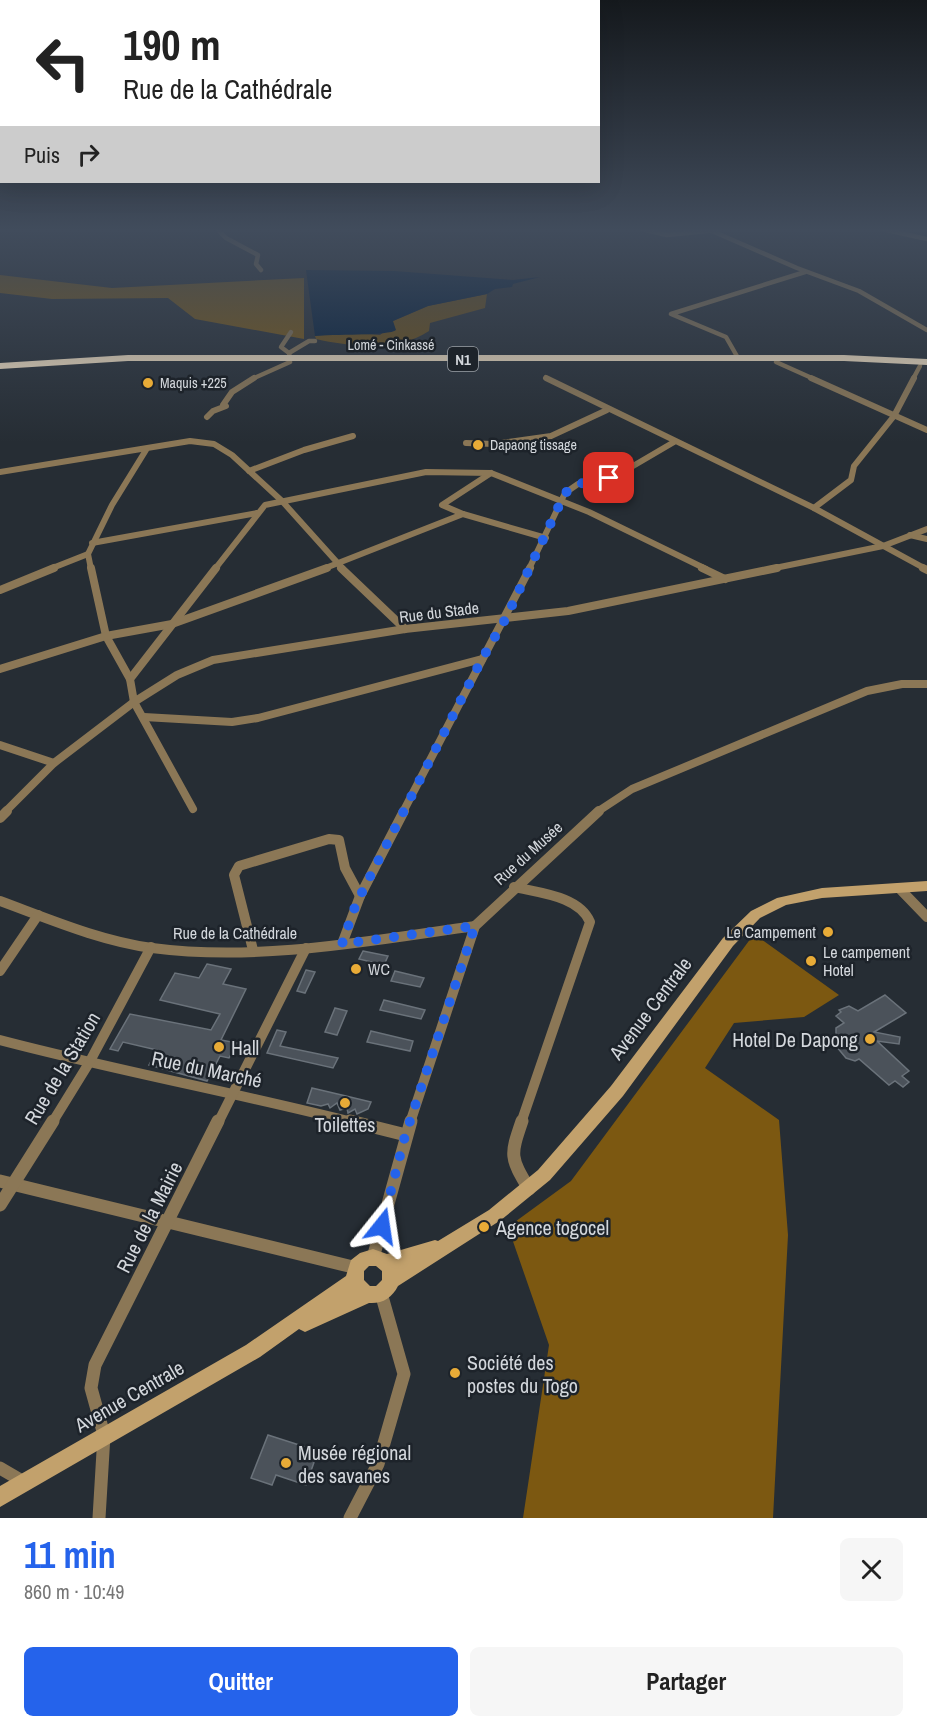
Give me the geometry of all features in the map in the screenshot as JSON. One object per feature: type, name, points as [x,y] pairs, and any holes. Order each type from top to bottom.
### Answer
[{"type":"highway","name":"Lomé - Cinkassé","points":[[290,358],[925,362]]},
{"type":"highway","name":"Lomé - Cinkassé","points":[[0,368],[290,358],[738,358],[775,360]]},
{"type":"main road","name":"Avenue Centrale","points":[[0,1497],[280,1335],[380,1289],[495,1215],[529,1189],[556,1162],[617,1091],[721,951],[745,924],[765,909],[793,899],[927,886]]},
{"type":"main road","name":"Avenue Centrale","points":[[379,1260],[450,1243]]},
{"type":"main road","points":[[379,1260],[392,1270],[380,1289],[359,1289],[356,1274],[364,1262],[379,1260]]},
{"type":"main road","name":"Avenue Centrale","points":[[280,1335],[356,1274]]},
{"type":"street","points":[[715,300],[671,314],[726,337],[738,358]]},
{"type":"street","points":[[874,300],[927,330]]},
{"type":"street","points":[[290,358],[281,347],[291,332]]},
{"type":"street","points":[[207,417],[213,411],[226,406],[223,405],[225,398],[235,389],[290,358],[309,341],[315,341]]},
{"type":"street","points":[[775,360],[927,430]]},
{"type":"street","points":[[814,508],[851,480],[854,466],[894,416],[925,362]]},
{"type":"street","points":[[546,378],[607,410],[814,508],[927,570]]},
{"type":"street","points":[[466,443],[489,445],[551,436],[607,410]]},
{"type":"street","points":[[249,471],[304,450],[354,436]]},
{"type":"street","points":[[0,472],[190,441],[206,442],[232,455],[282,501],[337,564],[405,629]]},
{"type":"street","points":[[342,944],[360,896],[482,659],[506,618],[546,538],[565,493],[578,484],[616,476],[674,442]]},
{"type":"street","points":[[146,450],[112,505],[88,554],[106,636],[130,679],[134,702],[193,809]]},
{"type":"street","points":[[130,679],[265,505],[426,472],[490,473],[563,501],[725,580]]},
{"type":"street","points":[[490,473],[442,505],[463,514],[546,538]]},
{"type":"street","points":[[92,543],[257,513]]},
{"type":"street","points":[[0,669],[106,636],[172,624],[337,564],[463,514]]},
{"type":"street","name":"Rue du Stade","points":[[0,818],[54,763],[134,702],[177,675],[213,660],[405,629],[568,611],[883,546],[927,529]]},
{"type":"street","points":[[910,535],[927,539]]},
{"type":"street","points":[[0,590],[88,554]]},
{"type":"street","points":[[144,717],[222,722],[250,720],[482,659]]},
{"type":"street","name":"Rue du Musée","points":[[379,1260],[405,1136],[475,926],[514,887],[604,806],[632,789],[867,691],[902,684],[927,684]]},
{"type":"street","points":[[0,745],[54,763]]},
{"type":"street","points":[[253,950],[234,875],[239,866],[329,839],[339,840],[345,868],[360,896]]},
{"type":"street","points":[[514,887],[578,905],[589,916],[590,922],[512,1150],[515,1165],[529,1189]]},
{"type":"street","points":[[899,888],[927,918]]},
{"type":"street","name":"Rue de la Cathédrale","points":[[0,901],[38,915],[151,947],[253,950],[306,948],[475,926]]},
{"type":"street","points":[[0,971],[38,915]]},
{"type":"street","name":"Rue de la Station","points":[[0,1205],[89,1063],[151,947]]},
{"type":"street","name":"Rue de la Mairie","points":[[99,1518],[104,1435],[91,1388],[95,1365],[306,948]]},
{"type":"street","name":"Rue du Marché","points":[[0,1041],[89,1063],[232,1092],[405,1136]]},
{"type":"street","points":[[0,1181],[168,1223],[356,1274]]},
{"type":"street","points":[[351,1518],[378,1464],[404,1374],[380,1289]]},
{"type":"street","points":[[0,1468],[24,1482]]},
{"type":"shaded area","points":[[170,300],[304,300],[304,339],[195,319]]},
{"type":"shaded area","points":[[458,300],[486,300],[485,308],[430,323],[429,331],[417,338],[389,345],[359,346],[316,339],[315,336],[342,333],[380,335],[393,325],[393,321],[428,306]]},
{"type":"shaded area","points":[[754,934],[839,995],[804,1017],[734,1023],[705,1068],[779,1120],[788,1235],[773,1518],[523,1518],[549,1345],[508,1227],[571,1181]]},
{"type":"water","points":[[310,300],[458,300],[428,306],[393,321],[396,330],[391,332],[315,336]]},
{"type":"building","points":[[363,951],[388,956],[384,965],[359,959]]},
{"type":"building","points":[[207,964],[231,969],[223,984],[246,989],[221,1040],[237,1043],[229,1058],[220,1056],[207,1081],[149,1065],[157,1050],[123,1042],[118,1051],[110,1049],[130,1014],[211,1030],[220,1014],[160,1000],[175,973],[199,978]]},
{"type":"building","points":[[306,970],[315,972],[305,993],[297,991]]},
{"type":"building","points":[[395,971],[424,978],[420,987],[391,981]]},
{"type":"building","name":"Hotel De Dapong","points":[[885,995],[906,1013],[874,1032],[900,1037],[899,1044],[877,1041],[909,1071],[902,1076],[909,1082],[903,1087],[895,1081],[889,1085],[859,1059],[855,1061],[846,1058],[836,1046],[843,1042],[836,1034],[836,1028],[844,1023],[836,1016],[841,1012],[839,1010],[849,1006],[858,1011]]},
{"type":"building","points":[[384,1000],[425,1010],[421,1019],[380,1010]]},
{"type":"building","points":[[335,1008],[347,1011],[337,1035],[325,1032]]},
{"type":"building","points":[[277,1030],[286,1032],[280,1046],[338,1058],[333,1068],[267,1053]]},
{"type":"building","points":[[371,1031],[413,1041],[410,1051],[367,1042]]},
{"type":"building","name":"Toilettes","points":[[312,1088],[371,1102],[368,1109],[357,1114],[355,1109],[348,1113],[347,1108],[340,1110],[337,1103],[330,1108],[328,1104],[321,1106],[307,1103]]},
{"type":"building","name":"Musée régional des savanes","points":[[268,1435],[318,1451],[306,1485],[276,1475],[272,1485],[251,1478]]},
{"type":"place","name":"Maquis +225","points":[[148,383]]},
{"type":"place","name":"Dapaong tissage","points":[[478,445]]},
{"type":"place","name":"Le Campement","points":[[828,932]]},
{"type":"place","name":"Le campement Hotel","points":[[811,961]]},
{"type":"place","name":"WC","points":[[356,969]]},
{"type":"place","name":"Hotel De Dapong","points":[[870,1039]]},
{"type":"place","name":"Hall","points":[[219,1047]]},
{"type":"place","name":"Toilettes","points":[[345,1103]]},
{"type":"place","name":"Agence togocel","points":[[484,1227]]},
{"type":"place","name":"Société des postes du Togo","points":[[455,1373]]},
{"type":"place","name":"Musée régional des savanes","points":[[286,1463]]},
{"type":"route","points":[[382,1226],[405,1136],[475,926],[342,944],[356,904],[488,647],[506,618],[546,538],[565,493],[578,484],[609,478]]}]
